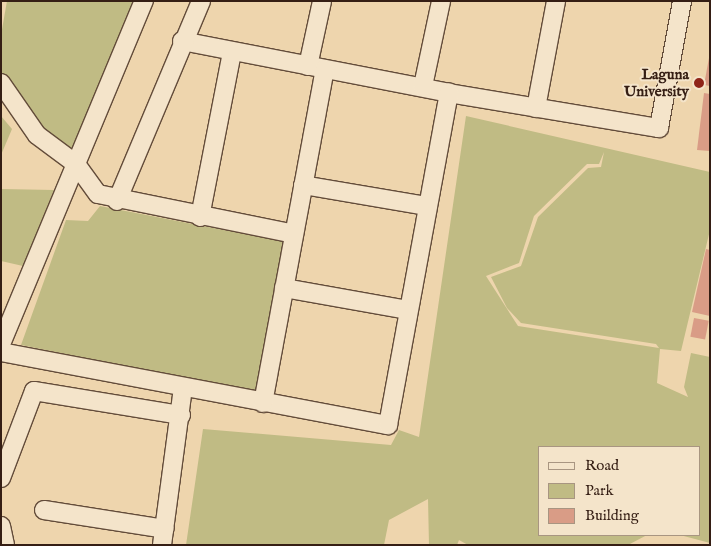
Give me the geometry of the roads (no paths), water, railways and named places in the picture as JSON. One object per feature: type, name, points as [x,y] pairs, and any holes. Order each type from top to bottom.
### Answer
[{"type":"street","points":[[1,344],[144,1]]},
{"type":"street","points":[[117,201],[182,41],[202,1]]},
{"type":"street","points":[[308,66],[322,1]]},
{"type":"street","points":[[423,86],[441,1]]},
{"type":"street","points":[[536,108],[556,1]]},
{"type":"street","points":[[182,41],[325,70],[423,86],[449,93],[659,128],[682,1]]},
{"type":"street","points":[[200,217],[232,52]]},
{"type":"street","points":[[264,403],[325,70]]},
{"type":"street","points":[[1,83],[37,135],[76,164],[98,194],[117,201],[294,234]]},
{"type":"street","points":[[1,352],[183,388],[388,425],[449,93]]},
{"type":"street","points":[[303,186],[427,206]]},
{"type":"street","points":[[284,288],[408,310]]},
{"type":"street","points":[[44,510],[164,537],[183,388]]},
{"type":"street","points":[[1,478],[34,391],[181,415]]},
{"type":"street","points":[[1,526],[5,545]]},
{"type":"place","name":"Laguna University","points":[[699,83]]}]
